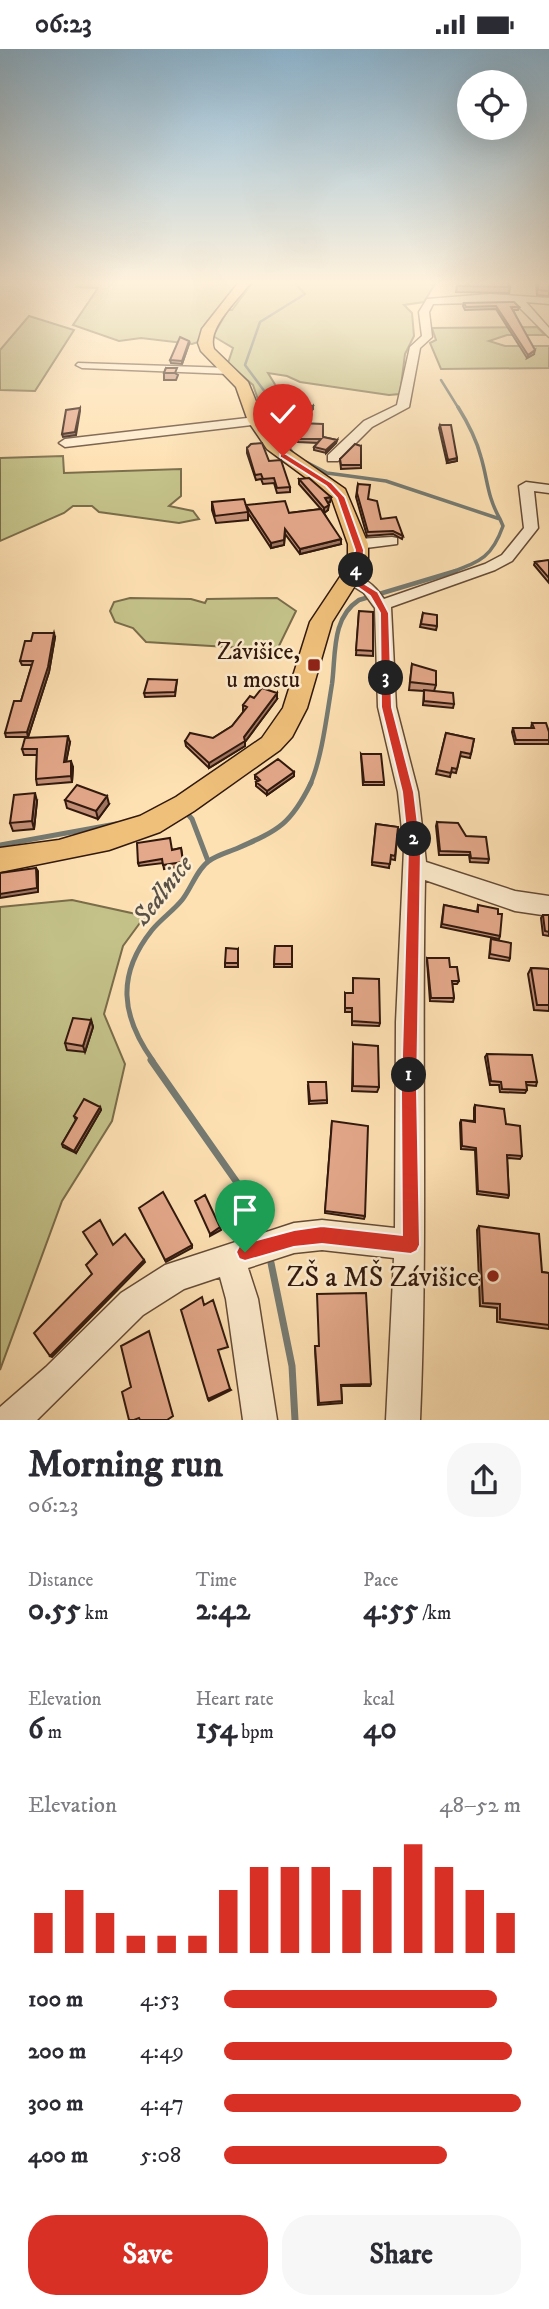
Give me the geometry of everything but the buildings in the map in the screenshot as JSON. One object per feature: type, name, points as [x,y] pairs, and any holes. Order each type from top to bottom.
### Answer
[{"type":"main road","points":[[0,860],[59,851],[109,839],[150,824],[181,807],[262,751],[283,731],[295,708],[321,622],[358,583],[358,544],[339,493],[283,456],[256,421],[246,389],[208,351],[207,346]]},
{"type":"street","points":[[333,458],[368,424],[404,407],[416,346]]},
{"type":"street","points":[[82,365],[230,371]]},
{"type":"street","points":[[65,443],[256,421]]},
{"type":"street","points":[[381,603],[462,577],[507,558],[531,528],[526,487],[549,489]]},
{"type":"street","points":[[358,544],[392,541]]},
{"type":"street","points":[[358,583],[381,603],[386,634],[387,707],[410,802],[415,867],[409,1049],[411,1245],[403,1420]]},
{"type":"street","points":[[415,867],[515,901],[549,906]]},
{"type":"street","points":[[11,1420],[58,1380],[132,1304],[176,1276],[294,1238],[322,1235],[411,1245]]},
{"type":"street","points":[[237,1255],[260,1420]]},
{"type":"shaded area","points":[[3,346],[64,346],[35,391],[0,390],[0,350]]},
{"type":"shaded area","points":[[230,346],[409,346],[405,354],[400,394],[389,395],[300,382],[287,376],[268,373],[276,386],[282,418],[265,420],[253,385],[228,363],[233,348]]},
{"type":"shaded area","points":[[431,346],[549,346],[549,368],[441,369]]},
{"type":"shaded area","points":[[63,456],[64,473],[181,469],[181,496],[169,506],[193,511],[199,519],[179,523],[99,512],[92,506],[73,506],[64,513],[0,541],[0,458]]},
{"type":"shaded area","points":[[130,598],[191,599],[205,603],[207,599],[277,598],[296,611],[277,650],[146,642],[133,628],[115,622],[110,611],[114,602]]},
{"type":"shaded area","points":[[72,900],[145,916],[123,946],[104,1014],[125,1064],[112,1121],[62,1201],[0,1370],[0,907]]},
{"type":"waterway","name":"Sedlnice","points":[[252,346],[245,365],[265,392],[271,409]]},
{"type":"waterway","points":[[441,380],[459,409]]},
{"type":"waterway","name":"Sedlnice","points":[[271,407],[272,421],[293,454]]},
{"type":"waterway","points":[[458,407],[477,443],[490,496],[500,519]]},
{"type":"waterway","name":"Sedlnice","points":[[306,462],[327,473],[386,481],[500,519]]},
{"type":"waterway","name":"Sedlnice","points":[[452,572],[471,565],[490,551],[503,526],[500,519]]},
{"type":"waterway","name":"Sedlnice","points":[[310,785],[324,736],[339,627],[350,608],[359,600],[456,571]]},
{"type":"waterway","name":"Sedlnice","points":[[153,1061],[134,1028],[127,995],[132,963],[140,947],[182,900],[205,865],[216,857],[264,836],[282,824],[297,808],[310,785]]},
{"type":"waterway","points":[[184,810],[192,819],[208,861]]},
{"type":"waterway","points":[[0,845],[116,824]]},
{"type":"waterway","name":"Sedlnice","points":[[151,1060],[257,1211],[264,1236]]},
{"type":"waterway","name":"Sedlnice","points":[[270,1258],[292,1366],[295,1420]]},
{"type":"place","name":"Závišice, u mostu","points":[[314,665]]},
{"type":"place","name":"ZŠ a MŠ Závišice","points":[[493,1276]]},
{"type":"route","points":[[245,1252],[294,1238],[322,1235],[411,1245],[410,973],[415,849],[408,792],[387,707],[384,613],[374,594],[350,579],[360,555],[341,497],[329,484],[283,456]]}]
